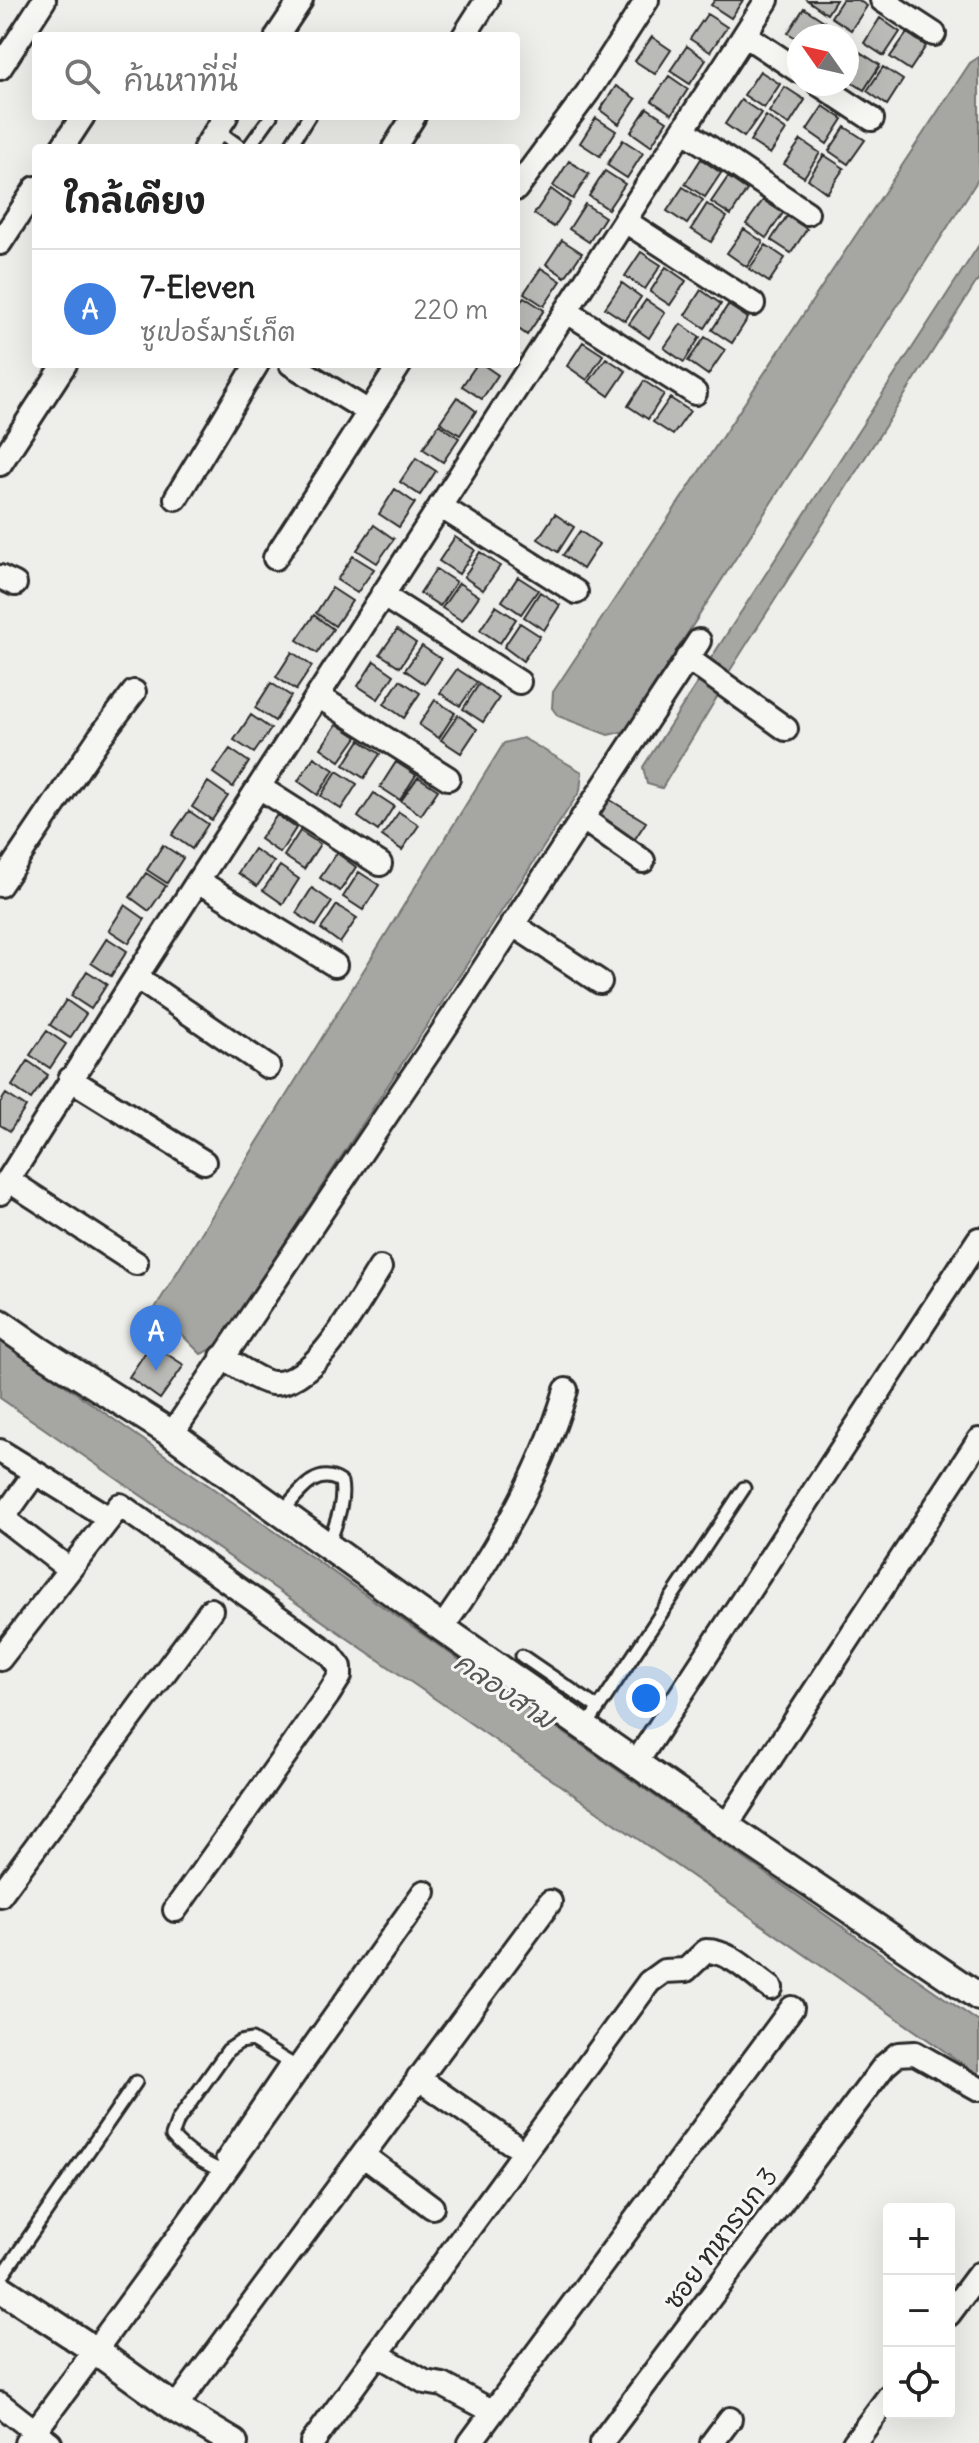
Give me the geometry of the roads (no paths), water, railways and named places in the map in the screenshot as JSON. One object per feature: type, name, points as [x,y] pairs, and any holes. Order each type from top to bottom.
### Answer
[{"type":"street","points":[[0,68],[44,0]]},
{"type":"street","points":[[280,32],[301,0]]},
{"type":"street","points":[[467,32],[487,0]]},
{"type":"street","points":[[520,184],[588,92],[647,0]]},
{"type":"street","points":[[136,1263],[4,1187],[70,1079],[767,0]]},
{"type":"street","points":[[882,0],[934,34]]},
{"type":"street","points":[[745,35],[787,63]]},
{"type":"street","points":[[837,96],[872,119]]},
{"type":"street","points":[[65,144],[80,120]]},
{"type":"street","points":[[396,144],[412,120]]},
{"type":"street","points":[[683,130],[807,213]]},
{"type":"street","points":[[0,243],[32,194]]},
{"type":"street","points":[[625,221],[753,304]]},
{"type":"street","points":[[566,311],[695,393]]},
{"type":"street","points":[[0,464],[62,368]]},
{"type":"street","points":[[176,498],[255,368]]},
{"type":"street","points":[[298,368],[369,412]]},
{"type":"street","points":[[275,558],[397,368]]},
{"type":"street","points":[[440,506],[576,592]]},
{"type":"street","points":[[382,595],[519,682]]},
{"type":"street","points":[[172,1434],[439,1037],[693,649],[786,729]]},
{"type":"street","points":[[0,885],[134,692]]},
{"type":"street","points":[[318,696],[448,778]]},
{"type":"street","points":[[259,787],[380,864]]},
{"type":"street","points":[[582,818],[643,861]]},
{"type":"street","points":[[198,881],[335,965]]},
{"type":"street","points":[[512,924],[600,982]]},
{"type":"street","points":[[136,977],[268,1067]]},
{"type":"street","points":[[70,1079],[204,1162]]},
{"type":"street","points":[[636,1763],[979,1239]]},
{"type":"street","points":[[222,1357],[271,1383],[286,1381],[304,1372],[326,1351],[380,1268]]},
{"type":"street","points":[[0,1323],[172,1434],[442,1628],[592,1718],[636,1763],[979,1997]]},
{"type":"street","points":[[442,1628],[480,1575],[522,1496],[557,1419],[566,1390]]},
{"type":"street","points":[[726,1826],[979,1440]]},
{"type":"street","points":[[0,1451],[109,1518]]},
{"type":"street","points":[[35,1473],[2,1517],[69,1569]]},
{"type":"street","points":[[0,1659],[120,1505],[330,1654],[340,1667],[340,1676],[328,1695],[175,1910]]},
{"type":"street","points":[[0,1895],[211,1610]]},
{"type":"street","points":[[0,2404],[37,2439],[293,2065],[424,1892]]},
{"type":"street","points":[[175,2408],[550,1902]]},
{"type":"street","points":[[312,2443],[649,1982],[664,1971],[686,1970],[706,1951],[714,1951],[725,1954],[771,1988]]},
{"type":"street","points":[[470,2443],[792,2008]]},
{"type":"street","name":"ซอย ทหารบก 3","points":[[601,2443],[884,2066],[898,2054],[915,2053],[979,2089]]},
{"type":"street","points":[[418,2078],[511,2143]]},
{"type":"street","points":[[364,2156],[432,2207]]},
{"type":"street","points":[[955,2306],[979,2274]]},
{"type":"street","points":[[1,2290],[228,2442]]},
{"type":"street","points":[[377,2354],[425,2382],[443,2385],[492,2411]]},
{"type":"street","points":[[854,2443],[883,2404]]},
{"type":"street","points":[[712,2443],[730,2419]]},
{"type":"lane","points":[[248,144],[268,120]]},
{"type":"lane","points":[[292,144],[306,120]]},
{"type":"lane","points":[[216,131],[238,144]]},
{"type":"lane","points":[[282,1512],[309,1483],[320,1477],[332,1476],[341,1482],[340,1506],[328,1545]]},
{"type":"lane","points":[[522,1656],[592,1718],[744,1488]]},
{"type":"lane","points":[[220,2170],[180,2146],[172,2136],[178,2120],[228,2050],[240,2042],[252,2040],[293,2065]]},
{"type":"lane","points":[[1,2290],[136,2082]]},
{"type":"place","name":"7-Eleven","points":[[156,1371]]},
{"type":"water label","name":"คลองสาม","points":[[505,1690]]}]
